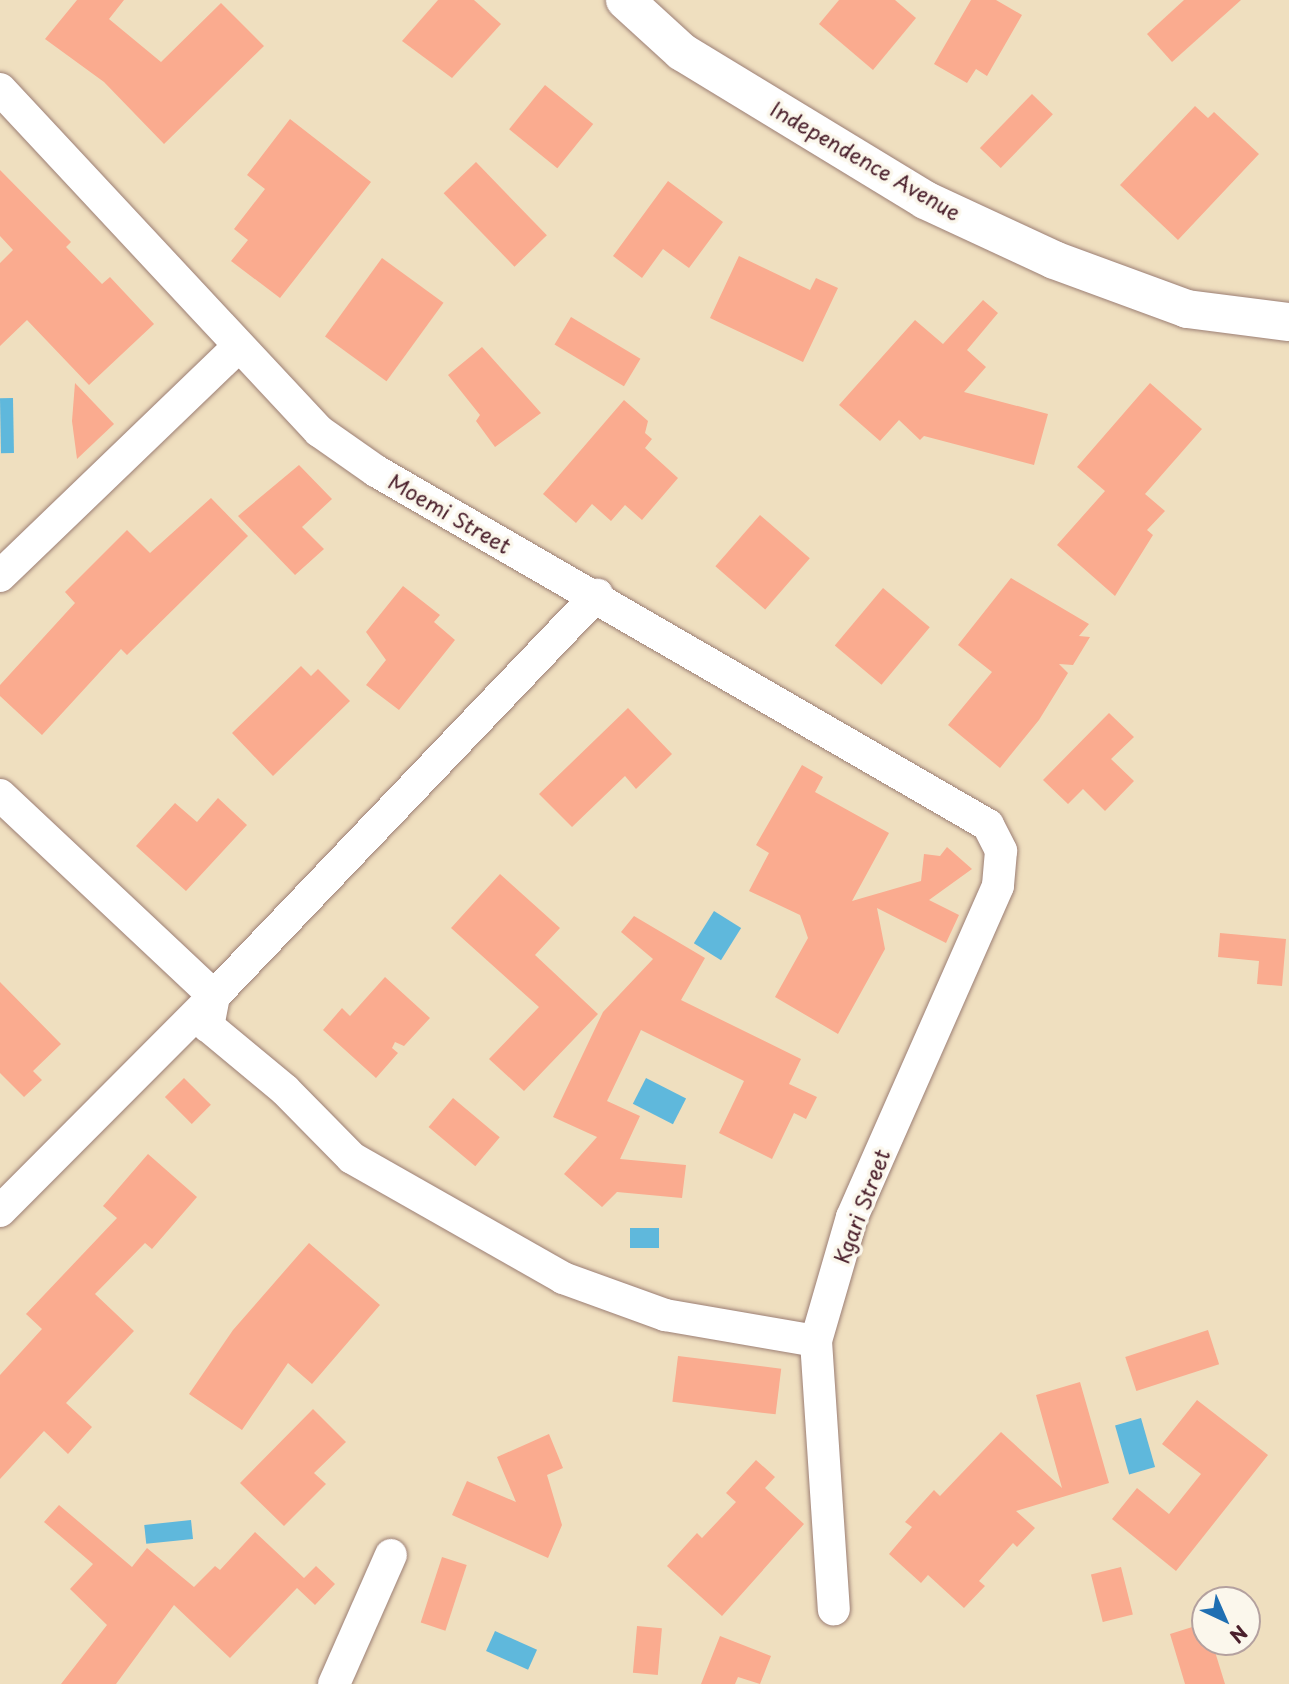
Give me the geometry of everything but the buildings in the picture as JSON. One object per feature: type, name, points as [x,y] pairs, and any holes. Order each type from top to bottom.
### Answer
[{"type":"street","name":"Independence Avenue","points":[[625,0],[682,52],[925,200],[1054,260],[1187,309],[1289,322]]},
{"type":"street","name":"Moemi Street","points":[[0,89],[237,348],[319,431],[376,471],[597,595],[988,825]]},
{"type":"street","points":[[0,576],[237,348]]},
{"type":"street","points":[[0,1211],[214,996],[597,595]]},
{"type":"street","points":[[0,795],[214,996]]},
{"type":"street","name":"Kgari Street","points":[[834,1609],[816,1341],[852,1217],[998,886],[1001,851],[988,825]]},
{"type":"street","points":[[214,996],[208,1026],[285,1090],[352,1158],[448,1215],[563,1278],[665,1315],[816,1341]]},
{"type":"street","points":[[334,1684],[391,1555]]},
{"type":"water","points":[[0,398],[13,398],[14,453],[1,453]]},
{"type":"water","points":[[714,911],[741,928],[721,960],[694,943]]},
{"type":"water","points":[[646,1078],[686,1098],[673,1124],[633,1104]]},
{"type":"water","points":[[630,1228],[659,1228],[659,1248],[630,1248]]},
{"type":"water","points":[[1141,1418],[1155,1467],[1129,1474],[1115,1425]]},
{"type":"water","points":[[191,1520],[193,1539],[146,1544],[144,1525]]},
{"type":"water","points":[[495,1631],[537,1650],[528,1670],[486,1651]]}]
